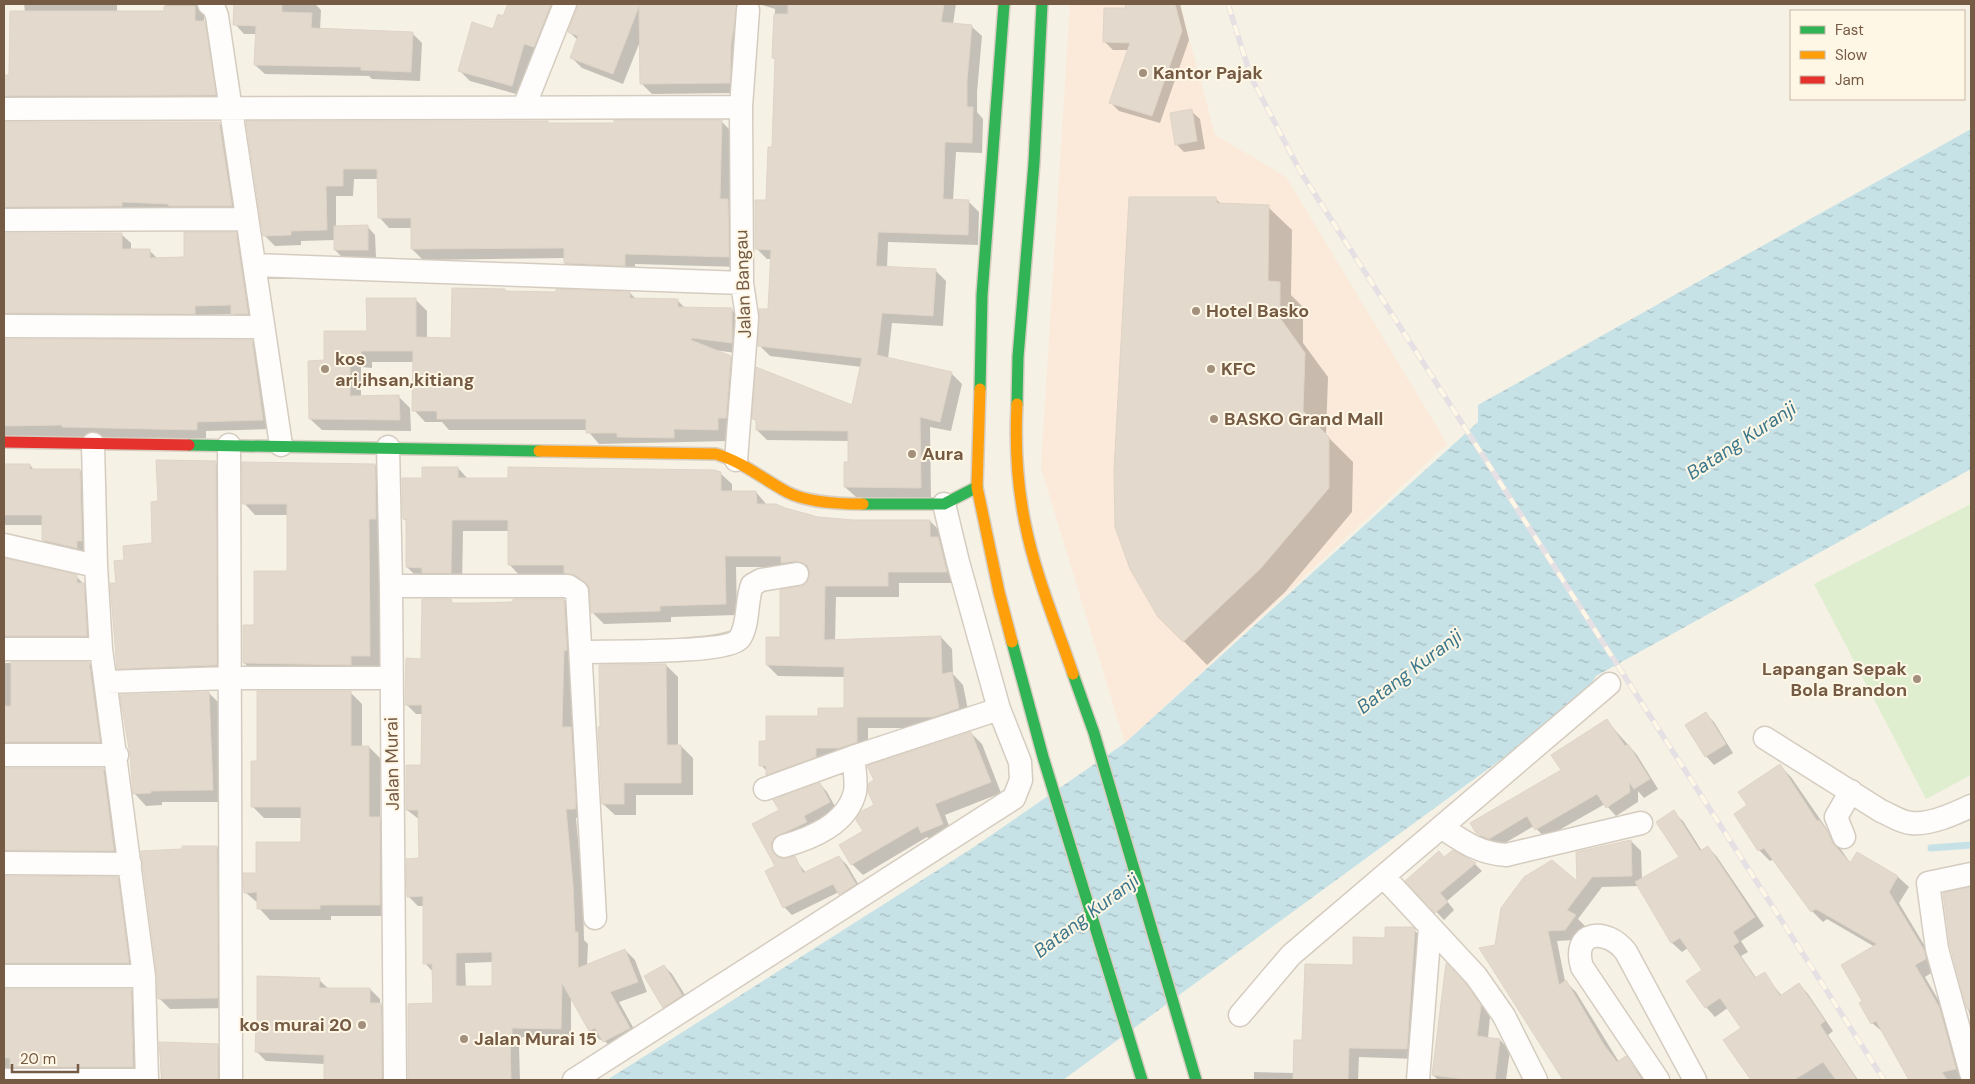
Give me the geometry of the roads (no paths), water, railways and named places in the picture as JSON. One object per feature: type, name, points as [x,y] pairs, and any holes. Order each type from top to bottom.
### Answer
[{"type":"main road","points":[[1004,4],[982,294],[977,487],[1002,601],[1043,757],[1142,1080]]},
{"type":"main road","points":[[1042,4],[1034,164],[1018,357],[1016,423],[1018,477],[1027,533],[1048,603],[1094,733],[1196,1080]]},
{"type":"main road","points":[[4,442],[690,452],[716,454],[736,460],[789,493],[820,501],[854,504],[944,504],[977,487]]},
{"type":"street","points":[[209,4],[214,8],[218,16],[281,446]]},
{"type":"street","points":[[524,107],[565,4]]},
{"type":"street","name":"Jalan Bangau","points":[[736,460],[747,317],[742,283],[741,107],[748,10]]},
{"type":"street","points":[[4,109],[741,107]]},
{"type":"street","points":[[4,220],[247,219]]},
{"type":"street","points":[[254,265],[742,283]]},
{"type":"street","points":[[4,326],[263,327]]},
{"type":"street","points":[[4,1080],[147,1080],[144,976],[117,755],[101,648],[96,566],[93,444]]},
{"type":"street","points":[[229,445],[231,1080]]},
{"type":"street","name":"Jalan Murai","points":[[388,447],[395,1080]]},
{"type":"street","points":[[574,1080],[1014,798],[1021,780],[1020,762],[999,709],[958,562],[944,504]]},
{"type":"street","points":[[4,545],[96,566]]},
{"type":"street","points":[[581,652],[701,648],[729,645],[737,640],[743,631],[752,585],[760,580],[797,574]]},
{"type":"street","points":[[391,586],[568,586],[577,592],[595,918]]},
{"type":"street","points":[[4,649],[101,648]]},
{"type":"street","points":[[106,682],[230,678],[390,678]]},
{"type":"street","points":[[1240,1015],[1291,955],[1608,684]]},
{"type":"street","points":[[765,789],[853,756],[999,709]]},
{"type":"street","points":[[1765,738],[1881,811],[1912,823],[1957,813],[1971,806]]},
{"type":"street","points":[[4,755],[117,755]]},
{"type":"street","points":[[784,846],[809,839],[833,824],[848,809],[855,790],[853,756]]},
{"type":"street","points":[[1844,837],[1836,817],[1851,791]]},
{"type":"street","points":[[1441,827],[1470,846],[1487,854],[1506,855],[1641,823]]},
{"type":"street","points":[[4,864],[130,864]]},
{"type":"street","points":[[1971,874],[1928,883],[1937,949],[1971,1073]]},
{"type":"street","points":[[1384,877],[1476,976],[1504,1016],[1536,1080]]},
{"type":"street","points":[[1418,1080],[1430,927]]},
{"type":"street","points":[[1658,1080],[1582,967],[1581,949],[1584,942],[1592,936],[1602,935],[1613,939],[1626,952],[1695,1080]]},
{"type":"street","points":[[4,976],[144,976]]},
{"type":"water","name":"Batang Kuranji","points":[[1971,129],[1971,469],[1596,676],[1581,701],[1063,1080],[607,1080],[974,847],[1125,743],[1478,422],[1478,405]]},
{"type":"waterway","points":[[1931,848],[1971,845]]},
{"type":"railway","points":[[1228,4],[1251,77],[1300,171],[1884,1080]]},
{"type":"place","name":"Kantor Pajak","points":[[1143,73]]},
{"type":"place","name":"Hotel Basko","points":[[1196,311]]},
{"type":"place","name":"kos ari,ihsan,kitiang","points":[[325,369]]},
{"type":"place","name":"KFC","points":[[1211,369]]},
{"type":"place","name":"BASKO Grand Mall","points":[[1214,419]]},
{"type":"place","name":"Aura","points":[[912,454]]},
{"type":"place","name":"Lapangan Sepak Bola Brandon","points":[[1917,679]]},
{"type":"place","name":"kos murai 20","points":[[362,1025]]},
{"type":"place","name":"Jalan Murai 15","points":[[464,1039]]}]
